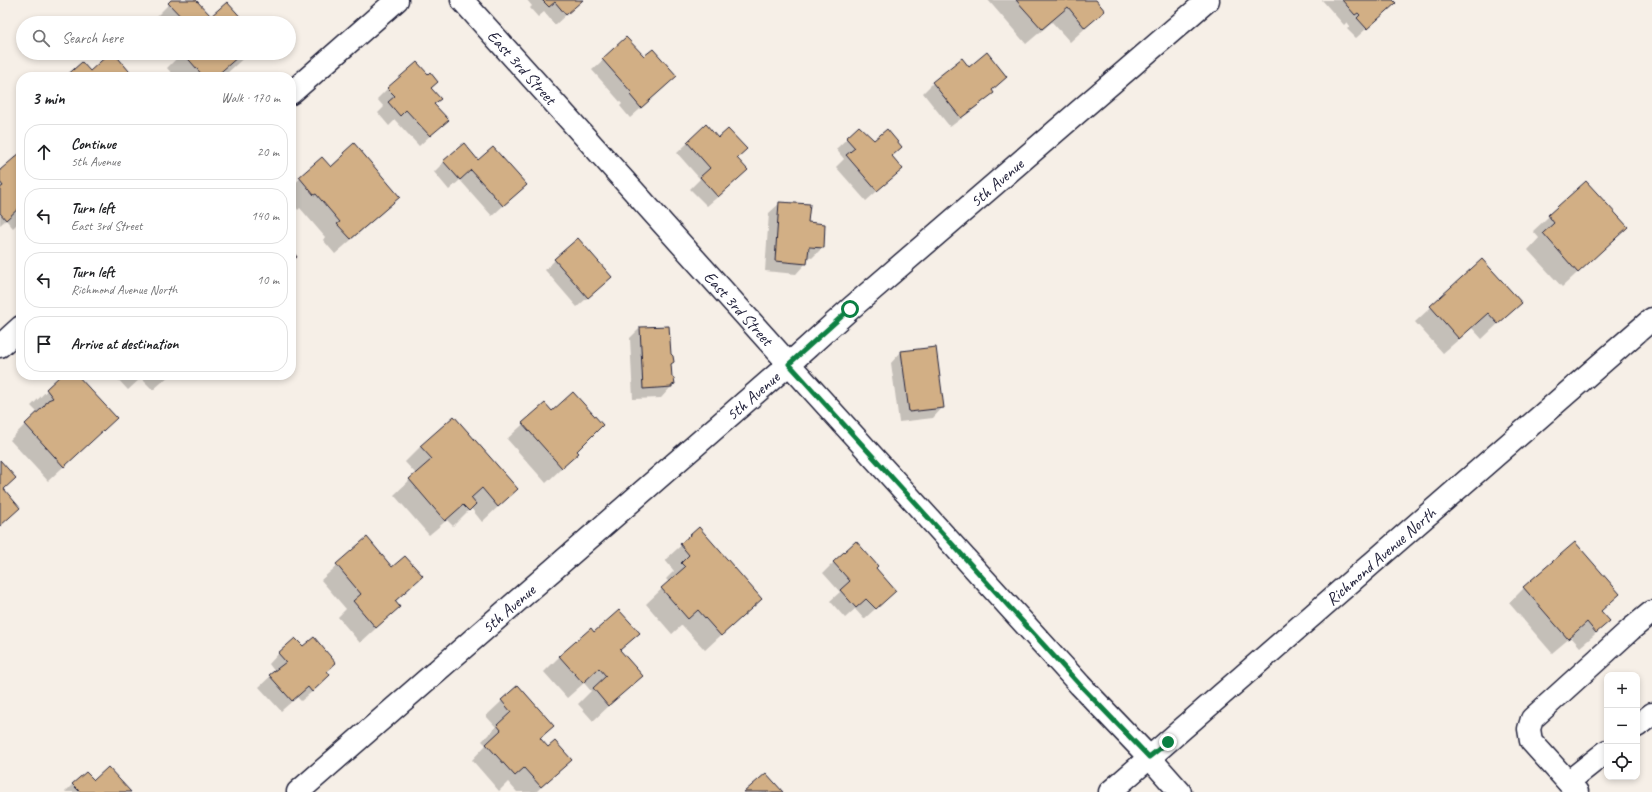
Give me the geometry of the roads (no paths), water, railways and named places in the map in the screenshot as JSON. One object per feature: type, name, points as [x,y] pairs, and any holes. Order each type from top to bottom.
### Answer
[{"type":"street","points":[[296,88],[397,0]]},
{"type":"street","name":"East 3rd Street","points":[[462,0],[1080,685],[1149,757],[1180,792]]},
{"type":"street","name":"5th Avenue","points":[[298,792],[789,364],[850,309],[1208,0]]},
{"type":"street","name":"Richmond Avenue North","points":[[1110,792],[1652,319]]},
{"type":"street","points":[[0,346],[16,332]]},
{"type":"street","points":[[1604,754],[1573,787],[1531,741],[1529,729],[1532,719],[1630,630],[1652,612]]},
{"type":"street","points":[[1640,724],[1652,714]]}]
